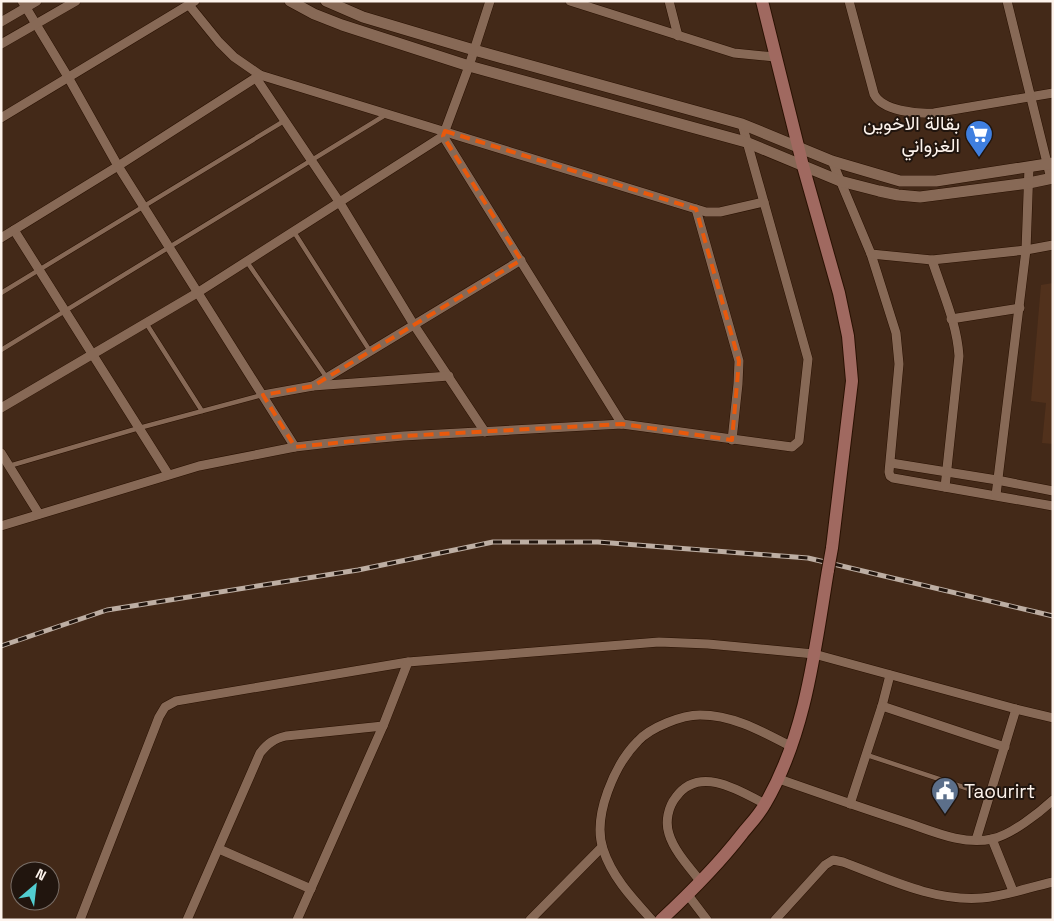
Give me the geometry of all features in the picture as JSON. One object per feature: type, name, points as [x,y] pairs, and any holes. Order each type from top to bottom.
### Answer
[{"type":"main road","points":[[661,920],[688,895],[732,847],[765,804],[779,779],[792,747],[814,654],[832,548],[851,398],[852,368],[839,292],[802,166],[762,1]]},
{"type":"street","points":[[1,22],[24,5],[37,1]]},
{"type":"street","points":[[1,44],[76,1]]},
{"type":"street","points":[[290,1],[314,14],[342,25],[469,66],[746,142],[840,182],[898,195],[920,197],[1029,183],[1052,178],[1050,163],[1007,1]]},
{"type":"street","points":[[326,1],[363,17],[474,50],[742,124],[832,161],[900,181],[936,181],[1029,168],[1050,163]]},
{"type":"street","points":[[1,408],[247,262],[340,203],[444,133],[469,66],[490,1]]},
{"type":"street","points":[[570,1],[734,53],[775,57]]},
{"type":"street","points":[[669,1],[678,36]]},
{"type":"street","points":[[848,1],[874,94],[877,100],[884,104],[902,110],[927,113],[1053,93]]},
{"type":"street","points":[[1,118],[192,3],[229,52],[258,76],[285,121],[340,203],[414,325],[485,432]]},
{"type":"street","points":[[24,5],[68,77],[118,166],[295,447]]},
{"type":"street","points":[[1,238],[258,76],[696,209],[714,213],[764,202]]},
{"type":"street","points":[[1,526],[199,466],[295,447],[403,436],[622,424],[792,447],[800,441],[808,359],[742,124]]},
{"type":"street","points":[[444,133],[622,424]]},
{"type":"street","points":[[832,161],[871,254],[896,333],[899,364],[890,476],[1053,506]]},
{"type":"street","points":[[996,495],[1026,250],[1029,168]]},
{"type":"street","points":[[696,209],[739,361],[732,440]]},
{"type":"street","points":[[14,230],[168,474]]},
{"type":"street","points":[[871,254],[932,260],[1026,250],[1053,245]]},
{"type":"street","points":[[313,386],[521,260]]},
{"type":"street","points":[[932,260],[951,319],[958,344],[959,356],[945,487]]},
{"type":"street","points":[[951,319],[1020,308]]},
{"type":"street","points":[[263,395],[313,386],[448,376]]},
{"type":"street","points":[[1,453],[5,467],[39,514]]},
{"type":"street","points":[[891,463],[1053,491]]},
{"type":"street","points":[[80,920],[165,707],[176,701],[408,662],[660,642],[708,644],[814,654],[1053,718]]},
{"type":"street","points":[[297,920],[383,726],[408,662]]},
{"type":"street","points":[[850,804],[882,706],[890,675]]},
{"type":"street","points":[[882,706],[1005,747]]},
{"type":"street","points":[[976,840],[1016,709]]},
{"type":"street","points":[[652,920],[627,894],[612,870],[602,847],[601,819],[607,791],[621,762],[638,740],[652,730],[674,720],[699,715],[722,717],[751,725],[792,747]]},
{"type":"street","points":[[187,920],[260,753],[266,745],[275,739],[286,736],[383,726]]},
{"type":"street","points":[[779,779],[960,840],[992,839],[1006,834],[1039,813],[1053,800]]},
{"type":"street","points":[[700,882],[668,834],[667,819],[671,804],[680,791],[690,783],[703,781],[717,783],[737,789],[765,804]]},
{"type":"street","points":[[992,839],[1013,891]]},
{"type":"street","points":[[530,920],[602,847]]},
{"type":"street","points":[[219,849],[311,889]]},
{"type":"street","points":[[775,920],[825,865],[833,860],[906,886],[957,897],[982,898],[1053,882]]},
{"type":"street","points":[[1041,884],[1053,875]]},
{"type":"street","points":[[688,895],[708,920]]},
{"type":"lane","points":[[1,350],[388,114]]},
{"type":"lane","points":[[1,293],[285,121]]},
{"type":"lane","points":[[294,232],[370,352]]},
{"type":"lane","points":[[247,262],[327,378]]},
{"type":"lane","points":[[146,323],[202,411]]},
{"type":"lane","points":[[5,467],[139,428],[263,395]]},
{"type":"lane","points":[[865,755],[990,796]]},
{"type":"highlighted area","points":[[445,131],[696,209],[739,361],[732,440],[622,424],[403,436],[295,447],[263,395],[313,386],[521,260],[443,136]]},
{"type":"shaded area","points":[[1053,283],[1053,444],[1042,443],[1046,403],[1031,401],[1041,285]]},
{"type":"railway","points":[[1,646],[107,610],[358,570],[493,542],[598,542],[808,558],[1053,616]]},
{"type":"place","name":"بقالة الاخوين الغزواني","points":[[979,158]]},
{"type":"place","name":"Taourirt","points":[[945,815]]}]
